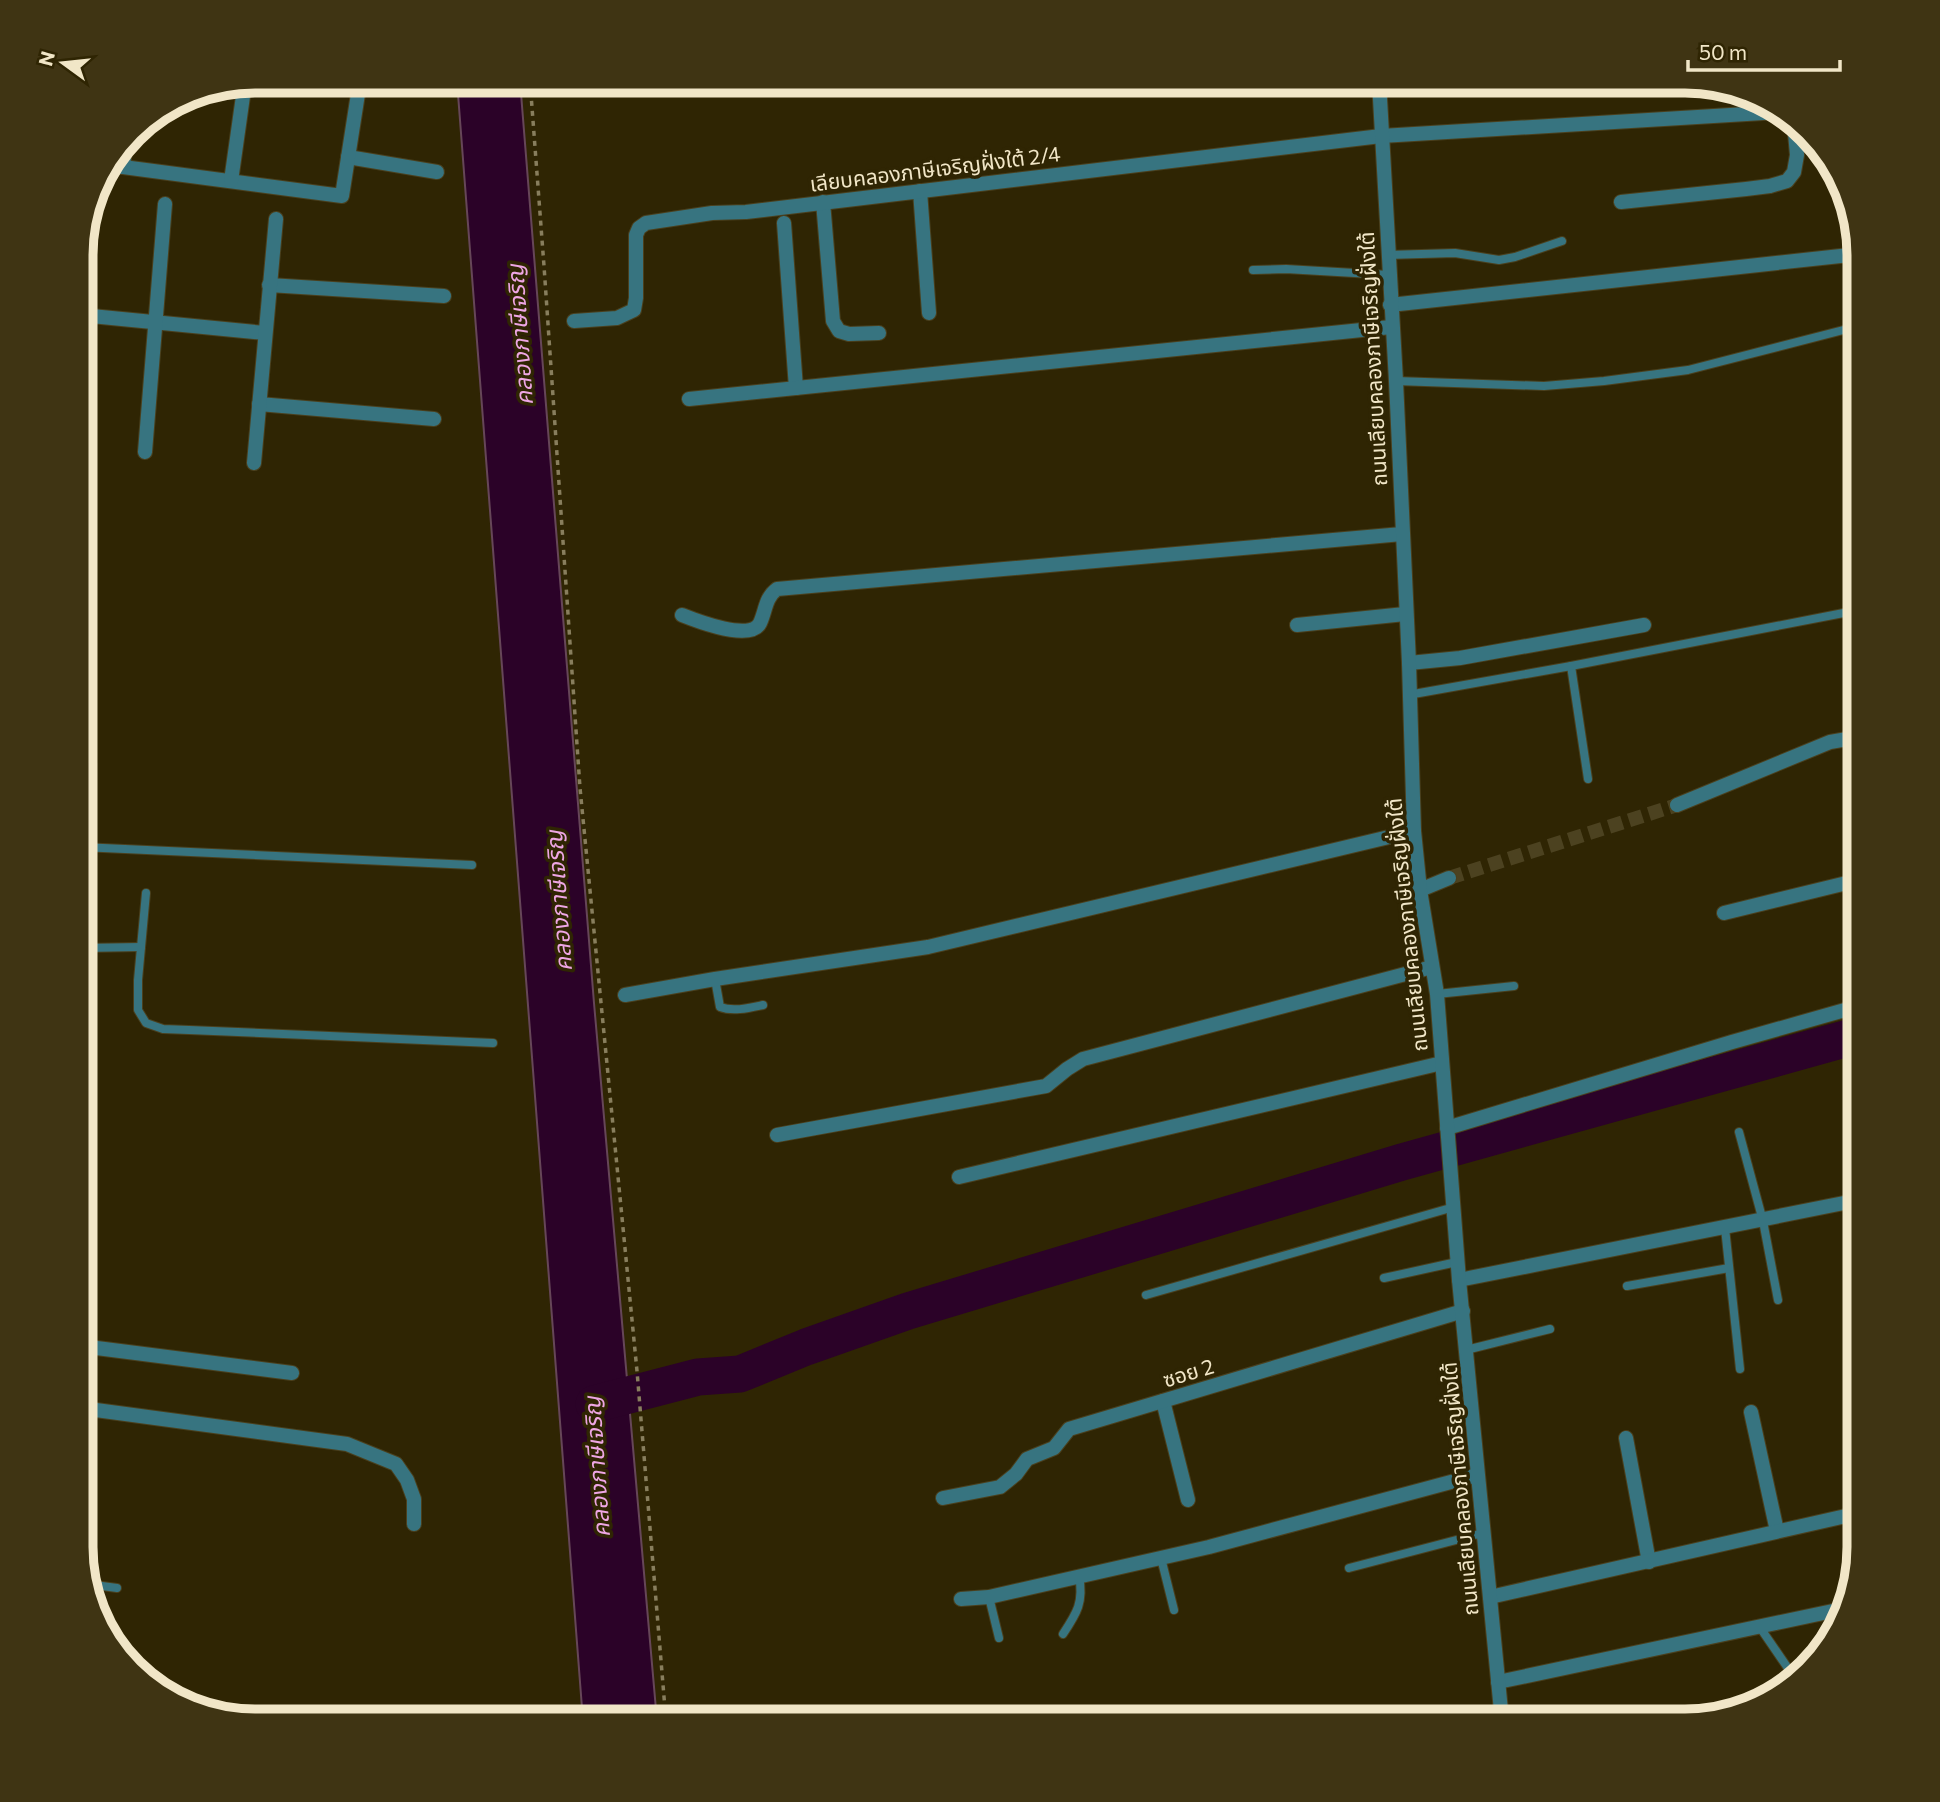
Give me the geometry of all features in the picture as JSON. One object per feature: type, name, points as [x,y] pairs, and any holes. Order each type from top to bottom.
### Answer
[{"type":"street","points":[[231,181],[244,93]]},
{"type":"street","points":[[119,167],[342,196],[358,93]]},
{"type":"street","name":"ถนนเลียบคลองภาษีเจริญฝั่งใต้","points":[[1379,93],[1396,381],[1414,831],[1420,890],[1437,994],[1457,1262],[1501,1709]]},
{"type":"street","name":"เลียบคลองภาษีเจริญฝั่งใต้ 2/4","points":[[574,321],[617,318],[634,310],[636,234],[646,223],[712,213],[746,212],[1381,136],[1764,113]]},
{"type":"street","points":[[1621,202],[1770,186],[1787,181],[1794,172],[1797,155],[1795,136]]},
{"type":"street","points":[[348,156],[436,172]]},
{"type":"street","points":[[920,191],[929,313]]},
{"type":"street","points":[[823,202],[833,321],[839,331],[849,334],[879,333]]},
{"type":"street","points":[[145,452],[165,204]]},
{"type":"street","points":[[254,463],[276,219]]},
{"type":"street","points":[[784,223],[796,388]]},
{"type":"street","points":[[1390,305],[1847,255]]},
{"type":"street","points":[[270,285],[444,296]]},
{"type":"street","points":[[93,316],[265,333]]},
{"type":"street","points":[[689,399],[1391,327]]},
{"type":"street","points":[[259,404],[434,419]]},
{"type":"street","points":[[682,615],[715,628],[753,629],[760,624],[771,594],[777,590],[1402,534]]},
{"type":"street","points":[[1297,625],[1405,614]]},
{"type":"street","points":[[1409,663],[1460,658],[1644,625]]},
{"type":"street","points":[[1677,805],[1830,742],[1847,739]]},
{"type":"street","points":[[625,995],[928,947],[1414,831]]},
{"type":"street","points":[[1420,890],[1449,878]]},
{"type":"street","points":[[1724,913],[1847,883]]},
{"type":"street","points":[[777,1135],[1046,1086],[1083,1059],[1432,967]]},
{"type":"street","points":[[1447,1132],[1732,1042],[1847,1009]]},
{"type":"street","points":[[959,1177],[1443,1063]]},
{"type":"street","points":[[1459,1280],[1847,1203]]},
{"type":"street","name":"ซอย 2","points":[[943,1498],[1000,1487],[1016,1474],[1027,1459],[1054,1448],[1069,1429],[1463,1311]]},
{"type":"street","points":[[93,1348],[292,1373]]},
{"type":"street","points":[[1163,1401],[1188,1500]]},
{"type":"street","points":[[93,1410],[347,1444],[396,1464],[407,1480],[414,1499],[414,1524]]},
{"type":"street","points":[[1751,1412],[1777,1531]]},
{"type":"street","points":[[1626,1438],[1649,1562]]},
{"type":"street","points":[[961,1599],[989,1597],[1209,1547],[1477,1475]]},
{"type":"street","points":[[1490,1597],[1847,1516]]},
{"type":"street","points":[[1498,1682],[1834,1611]]},
{"type":"lane","points":[[1387,256],[1455,253],[1499,260],[1562,241]]},
{"type":"lane","points":[[1253,270],[1286,269],[1389,275]]},
{"type":"lane","points":[[1396,381],[1544,386],[1604,381],[1688,369],[1847,329]]},
{"type":"lane","points":[[1408,695],[1847,612]]},
{"type":"lane","points":[[1571,666],[1588,779]]},
{"type":"lane","points":[[93,848],[472,865]]},
{"type":"lane","points":[[146,893],[138,980],[138,1010],[146,1023],[163,1029],[493,1044]]},
{"type":"lane","points":[[93,948],[141,947]]},
{"type":"lane","points":[[715,979],[720,1007],[723,1009],[737,1010],[763,1005]]},
{"type":"lane","points":[[1437,994],[1514,986]]},
{"type":"lane","points":[[1739,1132],[1763,1221],[1778,1300]]},
{"type":"lane","points":[[1146,1295],[1454,1207]]},
{"type":"lane","points":[[1725,1228],[1740,1368]]},
{"type":"lane","points":[[1384,1278],[1457,1262]]},
{"type":"lane","points":[[1627,1286],[1729,1268]]},
{"type":"lane","points":[[1466,1349],[1550,1329]]},
{"type":"lane","points":[[1349,1568],[1483,1533]]},
{"type":"lane","points":[[1161,1558],[1174,1610]]},
{"type":"lane","points":[[1063,1634],[1077,1613],[1082,1591],[1079,1577]]},
{"type":"lane","points":[[97,1585],[117,1588]]},
{"type":"lane","points":[[989,1597],[999,1638]]},
{"type":"lane","points":[[1759,1626],[1790,1671]]},
{"type":"path","points":[[531,93],[580,788],[637,1371],[665,1709]]},
{"type":"water","name":"คลองภาษีเจริญ","points":[[458,93],[521,93],[594,1003],[656,1709],[582,1709]]},
{"type":"building","points":[[97,216],[93,266],[93,244]]},
{"type":"waterway","name":"คลองภาษีเจริญ","points":[[594,1404],[698,1377],[740,1374],[806,1347],[908,1311],[1402,1162],[1847,1038]]},
{"type":"tunnel","points":[[1449,878],[1677,805]]}]
